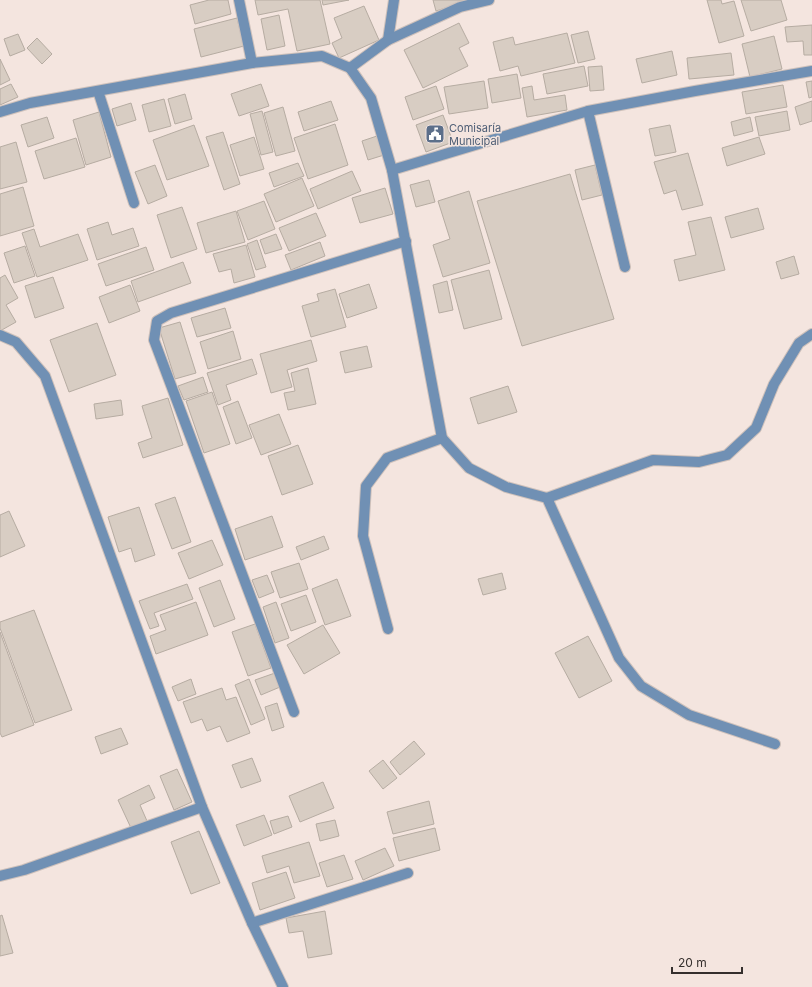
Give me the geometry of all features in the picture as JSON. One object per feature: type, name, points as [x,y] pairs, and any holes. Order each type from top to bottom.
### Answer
[{"type":"street","points":[[239,0],[252,63]]},
{"type":"street","points":[[388,40],[394,0]]},
{"type":"street","points":[[350,68],[388,40],[460,7],[489,0]]},
{"type":"street","points":[[0,112],[30,103],[252,63],[322,56],[350,68],[371,98],[392,170],[442,438],[469,468],[506,488],[547,498],[654,460],[699,462],[727,455],[756,428],[774,384],[799,342],[812,334]]},
{"type":"street","points":[[392,170],[588,111],[812,71]]},
{"type":"street","points":[[98,91],[134,203]]},
{"type":"street","points":[[588,111],[625,267]]},
{"type":"street","points":[[294,712],[154,340],[157,321],[171,313],[406,240]]},
{"type":"street","points":[[0,334],[16,342],[45,376],[202,807],[252,923],[283,987]]},
{"type":"street","points":[[388,629],[363,536],[366,486],[387,458],[442,438]]},
{"type":"street","points":[[547,498],[619,658],[642,686],[689,715],[775,744]]},
{"type":"street","points":[[0,876],[24,870],[202,807]]},
{"type":"street","points":[[252,923],[408,873]]},
{"type":"building","points":[[209,0],[228,0],[231,14],[195,24],[190,5]]},
{"type":"building","points":[[255,0],[320,0],[330,44],[297,51],[288,9],[258,15]]},
{"type":"building","points":[[322,0],[349,0],[323,5]]},
{"type":"building","points":[[433,0],[467,0],[468,1],[436,11]]},
{"type":"building","points":[[707,0],[721,0],[722,4],[734,1],[744,36],[719,43]]},
{"type":"building","points":[[741,0],[781,0],[787,20],[751,31]]},
{"type":"building","points":[[364,6],[379,40],[339,58],[332,43],[342,38],[334,18]]},
{"type":"building","points":[[279,15],[285,46],[267,50],[261,19]]},
{"type":"building","points":[[237,18],[244,46],[201,57],[194,29]]},
{"type":"building","points":[[459,23],[469,43],[459,48],[468,66],[423,88],[404,50]]},
{"type":"building","points":[[812,25],[812,55],[804,55],[803,41],[787,42],[785,27]]},
{"type":"building","points":[[588,31],[595,59],[578,63],[571,35]]},
{"type":"building","points":[[567,33],[575,63],[521,76],[518,66],[500,71],[493,42],[513,37],[515,45]]},
{"type":"building","points":[[18,34],[25,50],[10,56],[4,39]]},
{"type":"building","points":[[774,36],[782,69],[750,77],[742,44]]},
{"type":"building","points":[[37,38],[52,54],[42,64],[27,48]]},
{"type":"building","points":[[672,51],[677,75],[642,83],[636,59]]},
{"type":"building","points":[[731,53],[734,75],[689,79],[687,58]]},
{"type":"building","points":[[0,59],[10,80],[0,85]]},
{"type":"building","points":[[584,66],[588,86],[547,94],[543,74]]},
{"type":"building","points":[[602,66],[604,90],[590,91],[588,67]]},
{"type":"building","points":[[517,74],[521,98],[492,103],[488,79]]},
{"type":"building","points":[[484,81],[488,108],[449,114],[444,87]]},
{"type":"building","points":[[812,81],[812,97],[809,98],[806,82]]},
{"type":"building","points":[[11,84],[18,97],[0,105],[0,89]]},
{"type":"building","points":[[261,84],[269,106],[239,116],[231,94]]},
{"type":"building","points":[[783,85],[787,107],[746,114],[742,92]]},
{"type":"building","points":[[436,86],[444,109],[413,120],[405,97]]},
{"type":"building","points":[[532,86],[534,100],[565,95],[567,110],[527,117],[522,88]]},
{"type":"building","points":[[185,94],[192,119],[175,124],[168,99]]},
{"type":"building","points":[[164,99],[171,126],[149,132],[142,105]]},
{"type":"building","points":[[331,101],[338,120],[304,131],[298,112]]},
{"type":"building","points":[[812,101],[812,121],[800,125],[795,107]]},
{"type":"building","points":[[131,103],[136,120],[117,126],[112,109]]},
{"type":"building","points":[[283,107],[295,151],[276,156],[264,113]]},
{"type":"building","points":[[262,111],[273,152],[261,155],[250,114]]},
{"type":"building","points":[[787,111],[790,130],[759,136],[755,117]]},
{"type":"building","points":[[99,112],[111,157],[86,165],[73,120]]},
{"type":"building","points":[[443,115],[453,142],[426,152],[416,125]]},
{"type":"building","points":[[47,117],[54,138],[28,147],[21,125]]},
{"type":"building","points":[[750,117],[753,131],[734,136],[731,122]]},
{"type":"building","points":[[335,124],[348,165],[308,179],[294,138]]},
{"type":"building","points":[[194,125],[209,166],[167,180],[153,140]]},
{"type":"building","points":[[670,125],[676,152],[655,156],[649,129]]},
{"type":"building","points":[[223,132],[240,184],[224,190],[206,137]]},
{"type":"building","points":[[377,136],[384,155],[368,160],[362,141]]},
{"type":"building","points":[[254,137],[264,169],[240,176],[230,145]]},
{"type":"building","points":[[759,137],[765,154],[727,166],[722,148]]},
{"type":"building","points":[[76,138],[85,167],[44,179],[35,151]]},
{"type":"building","points":[[16,142],[27,182],[0,189],[0,147]]},
{"type":"building","points":[[688,153],[703,205],[682,210],[676,190],[664,194],[654,162]]},
{"type":"building","points":[[298,163],[304,176],[274,187],[269,173]]},
{"type":"building","points":[[155,165],[167,196],[148,204],[135,172]]},
{"type":"building","points":[[595,165],[602,195],[582,200],[575,170]]},
{"type":"building","points":[[352,171],[361,191],[318,209],[310,189]]},
{"type":"building","points":[[570,174],[614,319],[522,346],[477,201]]},
{"type":"building","points":[[302,178],[314,206],[276,222],[264,194]]},
{"type":"building","points":[[429,180],[435,202],[416,207],[410,185]]},
{"type":"building","points":[[23,187],[34,226],[0,236],[0,194]]},
{"type":"building","points":[[385,188],[393,214],[360,223],[352,198]]},
{"type":"building","points":[[469,191],[490,263],[443,277],[433,245],[450,239],[438,201]]},
{"type":"building","points":[[264,201],[275,229],[248,240],[237,211]]},
{"type":"building","points":[[182,207],[197,249],[171,258],[157,215]]},
{"type":"building","points":[[758,208],[764,229],[731,238],[725,217]]},
{"type":"building","points":[[236,211],[245,242],[206,253],[197,223]]},
{"type":"building","points":[[316,213],[326,236],[289,251],[279,228]]},
{"type":"building","points":[[711,217],[725,270],[679,281],[674,260],[696,255],[688,222]]},
{"type":"building","points":[[108,222],[112,235],[133,228],[139,246],[97,260],[87,229]]},
{"type":"building","points":[[34,229],[40,247],[78,234],[88,260],[37,277],[22,233]]},
{"type":"building","points":[[276,234],[282,249],[265,254],[260,240]]},
{"type":"building","points":[[257,240],[266,267],[256,270],[247,244]]},
{"type":"building","points":[[320,242],[325,256],[291,270],[285,255]]},
{"type":"building","points":[[246,245],[255,277],[234,283],[231,269],[219,272],[213,254]]},
{"type":"building","points":[[25,246],[35,276],[14,283],[4,253]]},
{"type":"building","points":[[146,247],[154,270],[106,286],[98,264]]},
{"type":"building","points":[[794,256],[799,274],[781,279],[776,262]]},
{"type":"building","points":[[183,262],[191,283],[138,302],[131,281]]},
{"type":"building","points":[[489,270],[502,319],[464,329],[451,280]]},
{"type":"building","points":[[5,275],[18,298],[6,305],[16,322],[0,331],[0,278]]},
{"type":"building","points":[[53,277],[64,308],[35,318],[25,286]]},
{"type":"building","points":[[447,281],[453,310],[439,313],[433,285]]},
{"type":"building","points":[[369,284],[377,308],[347,318],[339,294]]},
{"type":"building","points":[[130,285],[140,311],[109,323],[99,297]]},
{"type":"building","points":[[335,289],[346,327],[311,337],[302,306],[319,301],[317,294]]},
{"type":"building","points":[[225,308],[231,328],[197,337],[191,318]]},
{"type":"building","points":[[180,322],[196,373],[175,379],[159,328]]},
{"type":"building","points":[[97,323],[116,375],[69,392],[50,340]]},
{"type":"building","points":[[233,331],[241,359],[208,369],[200,342]]},
{"type":"building","points":[[311,340],[317,361],[287,370],[292,387],[271,393],[260,354]]},
{"type":"building","points":[[367,346],[372,367],[345,373],[340,352]]},
{"type":"building","points":[[252,359],[257,374],[226,385],[231,400],[218,405],[207,373]]},
{"type":"building","points":[[308,368],[316,404],[288,410],[284,393],[295,391],[291,373]]},
{"type":"building","points":[[203,377],[208,392],[184,400],[178,386]]},
{"type":"building","points":[[508,386],[517,412],[478,424],[470,398]]},
{"type":"building","points":[[212,392],[230,444],[204,453],[186,401]]},
{"type":"building","points":[[168,398],[183,445],[143,458],[138,443],[152,438],[142,406]]},
{"type":"building","points":[[121,400],[123,415],[96,419],[94,404]]},
{"type":"building","points":[[238,401],[252,438],[236,444],[223,407]]},
{"type":"building","points":[[279,414],[291,444],[261,455],[249,425]]},
{"type":"building","points":[[298,445],[313,484],[282,495],[268,456]]},
{"type":"building","points":[[175,497],[191,542],[172,549],[155,504]]},
{"type":"building","points":[[139,507],[155,555],[135,562],[131,548],[119,552],[108,517]]},
{"type":"building","points":[[9,511],[25,546],[0,557],[0,515]]},
{"type":"building","points":[[272,516],[283,547],[245,560],[235,529]]},
{"type":"building","points":[[324,536],[329,549],[301,560],[296,547]]},
{"type":"building","points":[[212,540],[223,565],[189,579],[178,553]]},
{"type":"building","points":[[299,563],[308,589],[280,598],[271,572]]},
{"type":"building","points":[[502,573],[506,589],[483,595],[478,579]]},
{"type":"building","points":[[267,575],[274,592],[259,598],[252,580]]},
{"type":"building","points":[[337,579],[351,616],[325,625],[312,589]]},
{"type":"building","points":[[220,580],[235,619],[214,627],[199,588]]},
{"type":"building","points":[[187,584],[193,599],[154,613],[159,626],[150,629],[139,601]]},
{"type":"building","points":[[306,595],[316,622],[291,631],[281,604]]},
{"type":"building","points":[[196,602],[208,635],[156,654],[150,636],[166,630],[160,615]]},
{"type":"building","points":[[276,602],[289,638],[275,643],[263,607]]},
{"type":"building","points":[[34,610],[72,710],[35,723],[0,628],[0,622]]},
{"type":"building","points":[[255,624],[271,668],[248,676],[232,632]]},
{"type":"building","points":[[323,625],[340,653],[304,674],[287,645]]},
{"type":"building","points":[[0,632],[34,725],[2,737],[0,733]]},
{"type":"building","points":[[588,636],[612,681],[579,698],[555,653]]},
{"type":"building","points":[[275,673],[280,687],[261,695],[255,680]]},
{"type":"building","points":[[191,679],[196,694],[178,701],[172,687]]},
{"type":"building","points":[[249,679],[265,719],[251,725],[235,685]]},
{"type":"building","points":[[222,688],[226,700],[236,697],[250,733],[227,742],[220,726],[207,731],[202,719],[191,723],[183,702]]},
{"type":"building","points":[[277,703],[284,727],[272,731],[265,707]]},
{"type":"building","points":[[121,728],[128,744],[101,754],[95,737]]},
{"type":"building","points":[[414,741],[425,754],[400,775],[390,762]]},
{"type":"building","points":[[252,758],[261,781],[241,788],[232,765]]},
{"type":"building","points":[[383,760],[397,778],[383,789],[369,771]]},
{"type":"building","points":[[177,769],[192,802],[174,810],[160,776]]},
{"type":"building","points":[[323,782],[334,808],[300,822],[289,796]]},
{"type":"building","points":[[149,785],[155,798],[140,805],[147,821],[131,828],[118,800]]},
{"type":"building","points":[[429,801],[434,824],[393,834],[387,812]]},
{"type":"building","points":[[264,815],[272,835],[244,846],[236,825]]},
{"type":"building","points":[[288,816],[292,827],[274,834],[270,821]]},
{"type":"building","points":[[335,820],[339,836],[320,841],[316,824]]},
{"type":"building","points":[[435,828],[440,850],[399,861],[393,838]]},
{"type":"building","points":[[199,831],[220,883],[191,894],[171,842]]},
{"type":"building","points":[[309,842],[320,876],[294,883],[289,866],[267,873],[262,856]]},
{"type":"building","points":[[385,848],[394,866],[363,880],[355,861]]},
{"type":"building","points":[[344,855],[353,879],[327,887],[319,863]]},
{"type":"building","points":[[286,872],[295,898],[260,910],[252,883]]},
{"type":"building","points":[[325,911],[332,954],[308,958],[303,931],[289,933],[286,918]]},
{"type":"building","points":[[2,915],[13,953],[0,956],[0,916]]},
{"type":"place","name":"Comisaría Municipal","points":[[435,134]]}]
